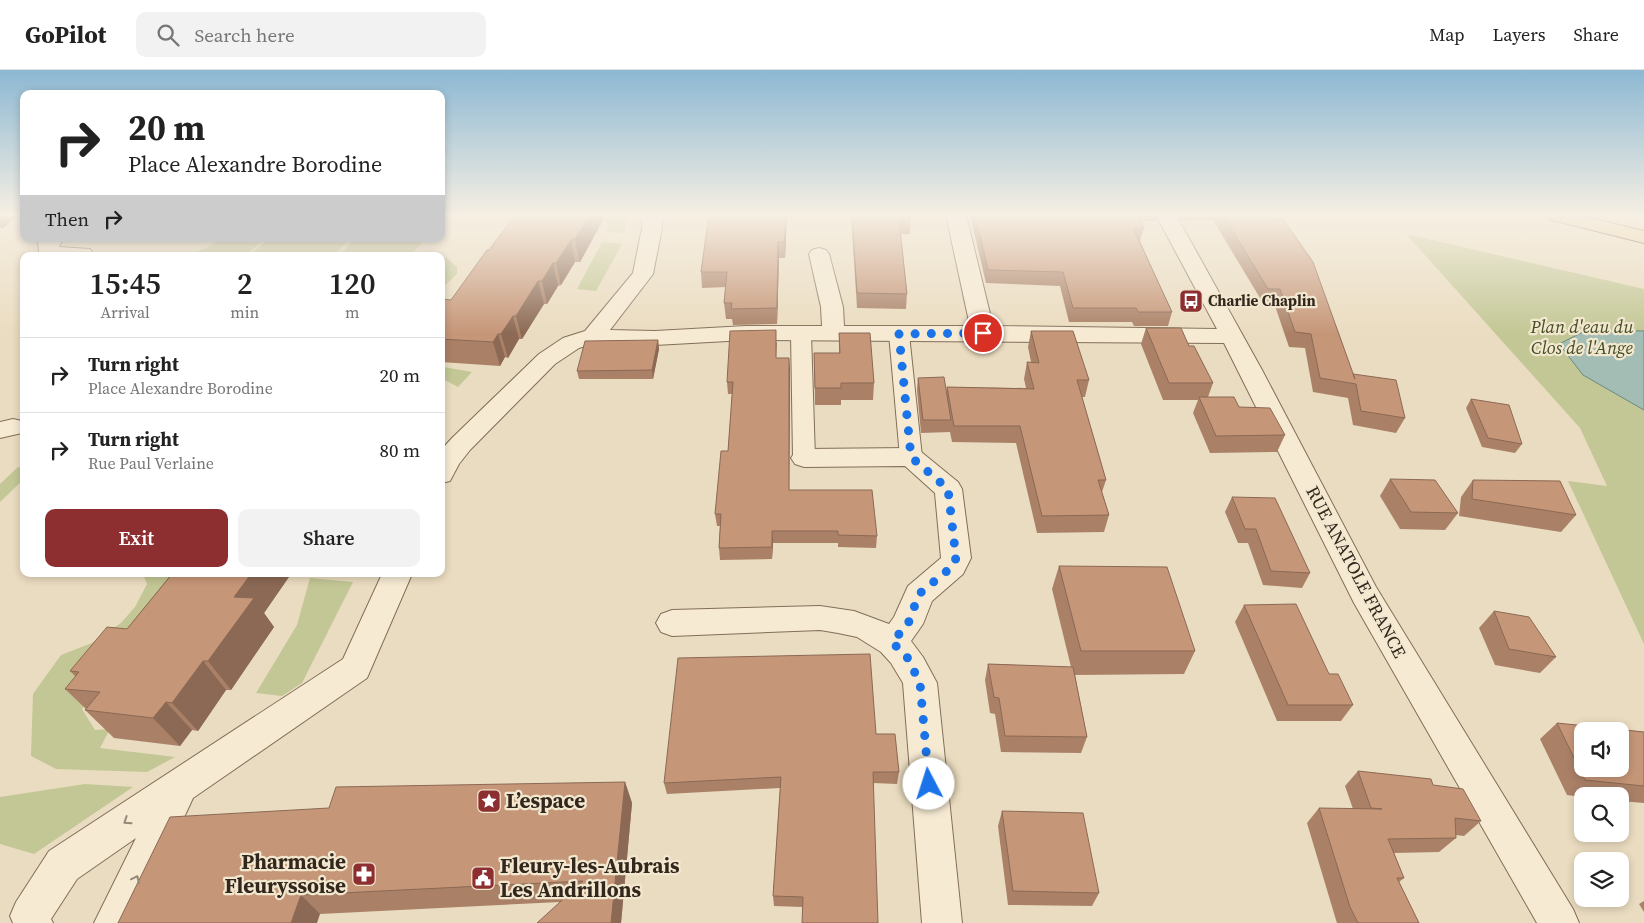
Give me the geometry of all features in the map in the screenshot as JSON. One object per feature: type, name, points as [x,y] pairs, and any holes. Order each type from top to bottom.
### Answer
[{"type":"street","points":[[593,336],[642,274],[646,255]]},
{"type":"street","points":[[819,255],[832,307],[834,334]]},
{"type":"street","points":[[965,255],[983,333]]},
{"type":"street","name":"RUE ANATOLE FRANCE","points":[[1188,255],[1232,336],[1365,595],[1559,923]]},
{"type":"street","points":[[445,465],[461,444],[547,359],[571,343],[593,336],[655,338],[746,333],[1232,336]]},
{"type":"street","points":[[801,334],[804,458],[911,457],[948,489],[956,558],[953,566],[919,594],[908,624],[892,642]]},
{"type":"street","points":[[899,334],[911,457]]},
{"type":"street","points":[[33,923],[30,916],[63,865],[355,668],[396,577]]},
{"type":"street","points":[[672,623],[820,618],[843,620],[862,625],[892,642],[907,657],[920,683],[942,923]]},
{"type":"street","points":[[114,923],[182,784]]},
{"type":"green space","points":[[595,255],[616,255],[596,291],[577,289]]},
{"type":"green space","name":"Plan d'eau du Clos de l'Ange","points":[[1425,255],[1496,255],[1644,289],[1644,644],[1568,481],[1607,486],[1580,428]]},
{"type":"green space","points":[[445,258],[457,267],[457,274],[445,285]]},
{"type":"green space","points":[[445,367],[472,372],[458,387],[445,380]]},
{"type":"green space","points":[[18,467],[20,468],[20,483],[0,502],[0,484]]},
{"type":"green space","points":[[144,577],[176,577],[82,709],[95,730],[110,729],[100,748],[175,757],[147,772],[56,769],[31,756],[33,694],[61,655],[92,643],[121,623],[135,607],[147,584]]},
{"type":"green space","points":[[310,578],[353,582],[302,683],[282,696],[256,693],[297,625]]},
{"type":"green space","points":[[85,784],[133,787],[34,854],[0,844],[0,797]]},
{"type":"water","points":[[1604,330],[1644,331],[1644,410],[1583,375],[1559,344],[1583,332]]},
{"type":"building","points":[[484,255],[561,255],[556,263],[553,263],[542,281],[538,281],[516,316],[513,316],[493,342],[445,339],[445,299],[451,300]]},
{"type":"building","points":[[703,255],[778,255],[777,308],[731,309],[732,303],[724,303],[727,272],[701,272]]},
{"type":"building","points":[[855,255],[903,255],[907,294],[857,293]]},
{"type":"building","points":[[984,255],[1145,255],[1172,312],[1138,312],[1136,308],[1073,308],[1063,272],[988,270]]},
{"type":"building","points":[[1247,255],[1308,255],[1313,262],[1353,374],[1396,380],[1405,418],[1361,411],[1356,384],[1320,378],[1311,334],[1295,332],[1280,289],[1268,289]]},
{"type":"building","points":[[1146,328],[1181,328],[1189,346],[1194,346],[1213,383],[1169,383]]},
{"type":"building","points":[[776,330],[776,358],[789,358],[789,490],[872,490],[877,536],[838,535],[838,531],[772,531],[772,547],[719,548],[721,514],[715,514],[721,451],[728,451],[733,382],[727,382],[730,331]]},
{"type":"building","points":[[1031,331],[1073,331],[1089,380],[1077,380],[1106,480],[1098,480],[1109,515],[1042,516],[1020,426],[954,426],[947,387],[1034,389],[1027,362],[1039,363]]},
{"type":"building","points":[[839,333],[870,333],[874,383],[841,383],[841,388],[815,388],[814,353],[840,353]]},
{"type":"building","points":[[658,340],[652,370],[577,371],[585,341]]},
{"type":"building","points":[[944,377],[951,420],[923,420],[918,378]]},
{"type":"building","points":[[1199,397],[1234,397],[1239,407],[1270,408],[1285,435],[1216,436]]},
{"type":"building","points":[[1471,399],[1509,405],[1522,444],[1488,438]]},
{"type":"building","points":[[1390,479],[1435,480],[1458,513],[1411,512]]},
{"type":"building","points":[[1473,480],[1560,481],[1576,515],[1472,499]]},
{"type":"building","points":[[1232,497],[1275,498],[1310,573],[1271,571],[1256,529],[1245,529]]},
{"type":"building","points":[[1059,566],[1167,567],[1195,651],[1081,651]]},
{"type":"building","points":[[170,577],[249,577],[234,597],[254,598],[208,661],[203,661],[172,703],[166,702],[153,718],[85,710],[100,692],[65,689],[79,672],[70,671],[107,627],[127,629]]},
{"type":"building","points":[[1296,604],[1329,674],[1338,674],[1353,705],[1288,705],[1244,605]]},
{"type":"building","points":[[1494,611],[1529,617],[1556,657],[1509,649]]},
{"type":"building","points":[[870,654],[876,734],[895,734],[899,772],[873,772],[878,923],[802,923],[803,897],[773,896],[781,777],[664,783],[678,658]]},
{"type":"building","points":[[988,664],[1073,667],[1087,737],[1005,736],[999,698],[994,697]]},
{"type":"building","points":[[1557,723],[1574,725],[1574,758]]},
{"type":"building","points":[[1629,730],[1644,732],[1644,786],[1585,780],[1584,777],[1629,777]]},
{"type":"building","points":[[1358,771],[1431,779],[1433,785],[1463,789],[1481,821],[1455,818],[1456,838],[1388,839],[1404,878],[1397,878],[1419,923],[1358,923],[1350,907],[1319,808],[1382,809],[1371,808]]},
{"type":"building","points":[[625,782],[611,923],[537,923],[583,881],[301,895],[291,923],[118,923],[170,817],[329,808],[336,787]]},
{"type":"building","points":[[1002,811],[1083,813],[1099,893],[1013,891]]},
{"type":"place","name":"Charlie Chaplin","points":[[1191,301]]},
{"type":"place","name":"L’espace","points":[[489,801]]},
{"type":"place","name":"Pharmacie Fleuryssoise","points":[[364,874]]},
{"type":"place","name":"Fleury-les-Aubrais Les Andrillons","points":[[483,878]]},
{"type":"route","points":[[929,784],[920,683],[907,657],[892,642],[908,624],[919,594],[953,566],[956,558],[948,489],[911,457],[899,334],[983,333]]}]
